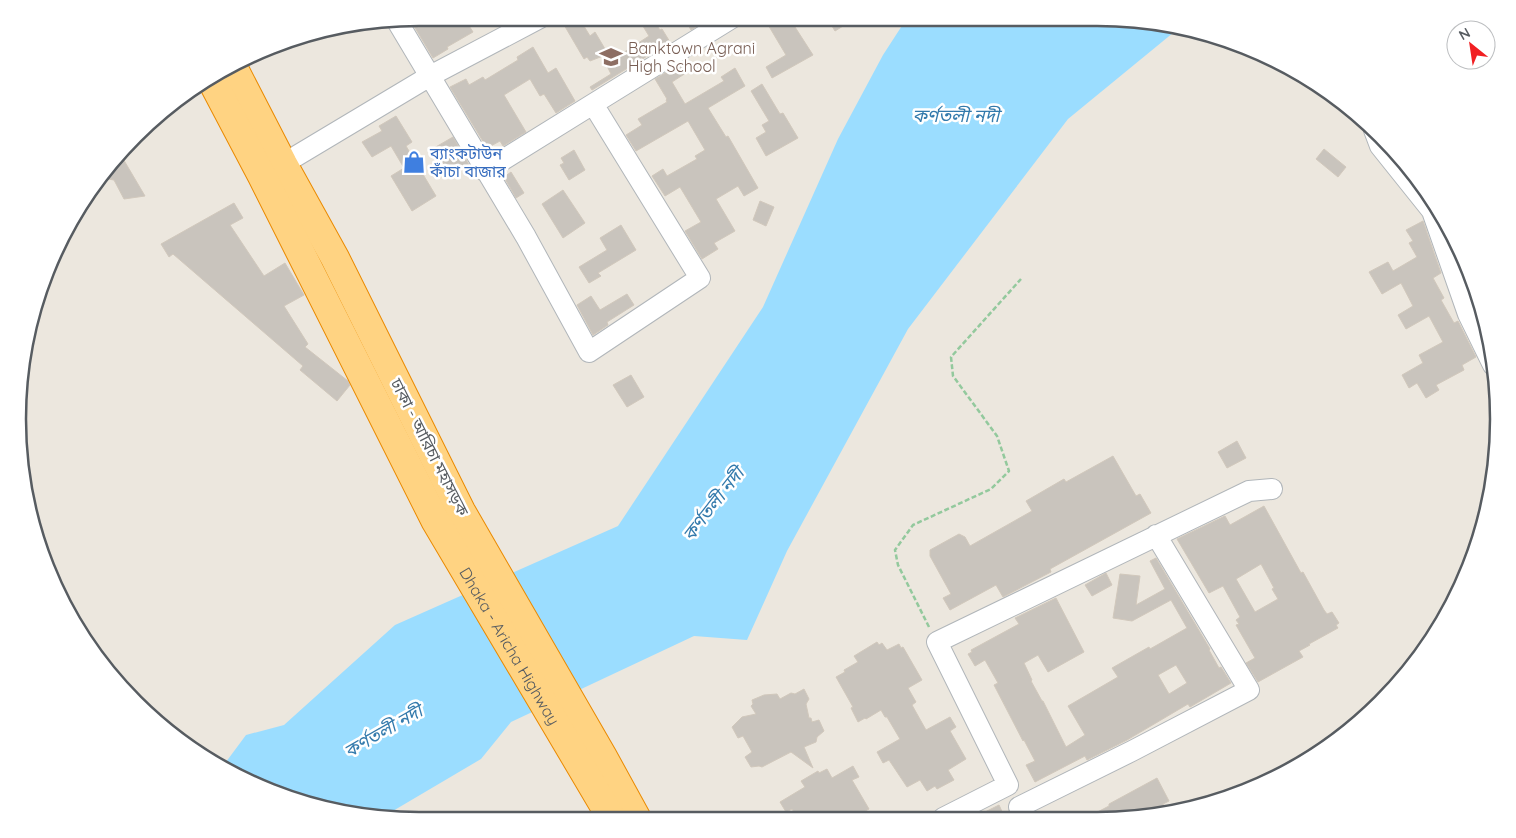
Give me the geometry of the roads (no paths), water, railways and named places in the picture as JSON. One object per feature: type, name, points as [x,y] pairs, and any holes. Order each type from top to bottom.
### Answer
[{"type":"highway","name":"ঢাকা - আরিচা মহাসড়ক","points":[[235,72],[273,170],[435,520]]},
{"type":"highway","name":"ঢাকা - আরিচা মহাসড়ক","points":[[215,84],[336,258],[461,511],[593,764],[631,812]]},
{"type":"highway","name":"Dhaka - Aricha Highway","points":[[435,520],[593,764]]},
{"type":"highway","points":[[593,764],[610,812]]},
{"type":"street","points":[[273,170],[430,76],[525,26]]},
{"type":"street","points":[[486,171],[719,26]]},
{"type":"street","points":[[400,27],[526,237],[589,352],[700,278],[593,104]]},
{"type":"street","points":[[1384,152],[1424,201]]},
{"type":"street","points":[[1435,220],[1468,314],[1482,343]]},
{"type":"street","points":[[1156,535],[1249,690],[1132,751],[1022,812],[937,642],[1156,535],[1249,491],[1272,489]]},
{"type":"street","points":[[956,812],[1008,785]]},
{"type":"water","name":"কর্ণতলী নদী","points":[[902,26],[1097,26],[1123,27],[1172,34],[1068,119],[908,329],[787,551],[747,640],[694,636],[511,722],[481,759],[393,811],[342,804],[293,791],[269,782],[227,761],[246,735],[284,725],[395,625],[618,526],[763,307],[838,139],[883,55]]},
{"type":"place","name":"Banktown Agrani High School","points":[[611,57]]},
{"type":"place","name":"ব্যাংকটাউন কাঁচা বাজার","points":[[414,162]]}]
